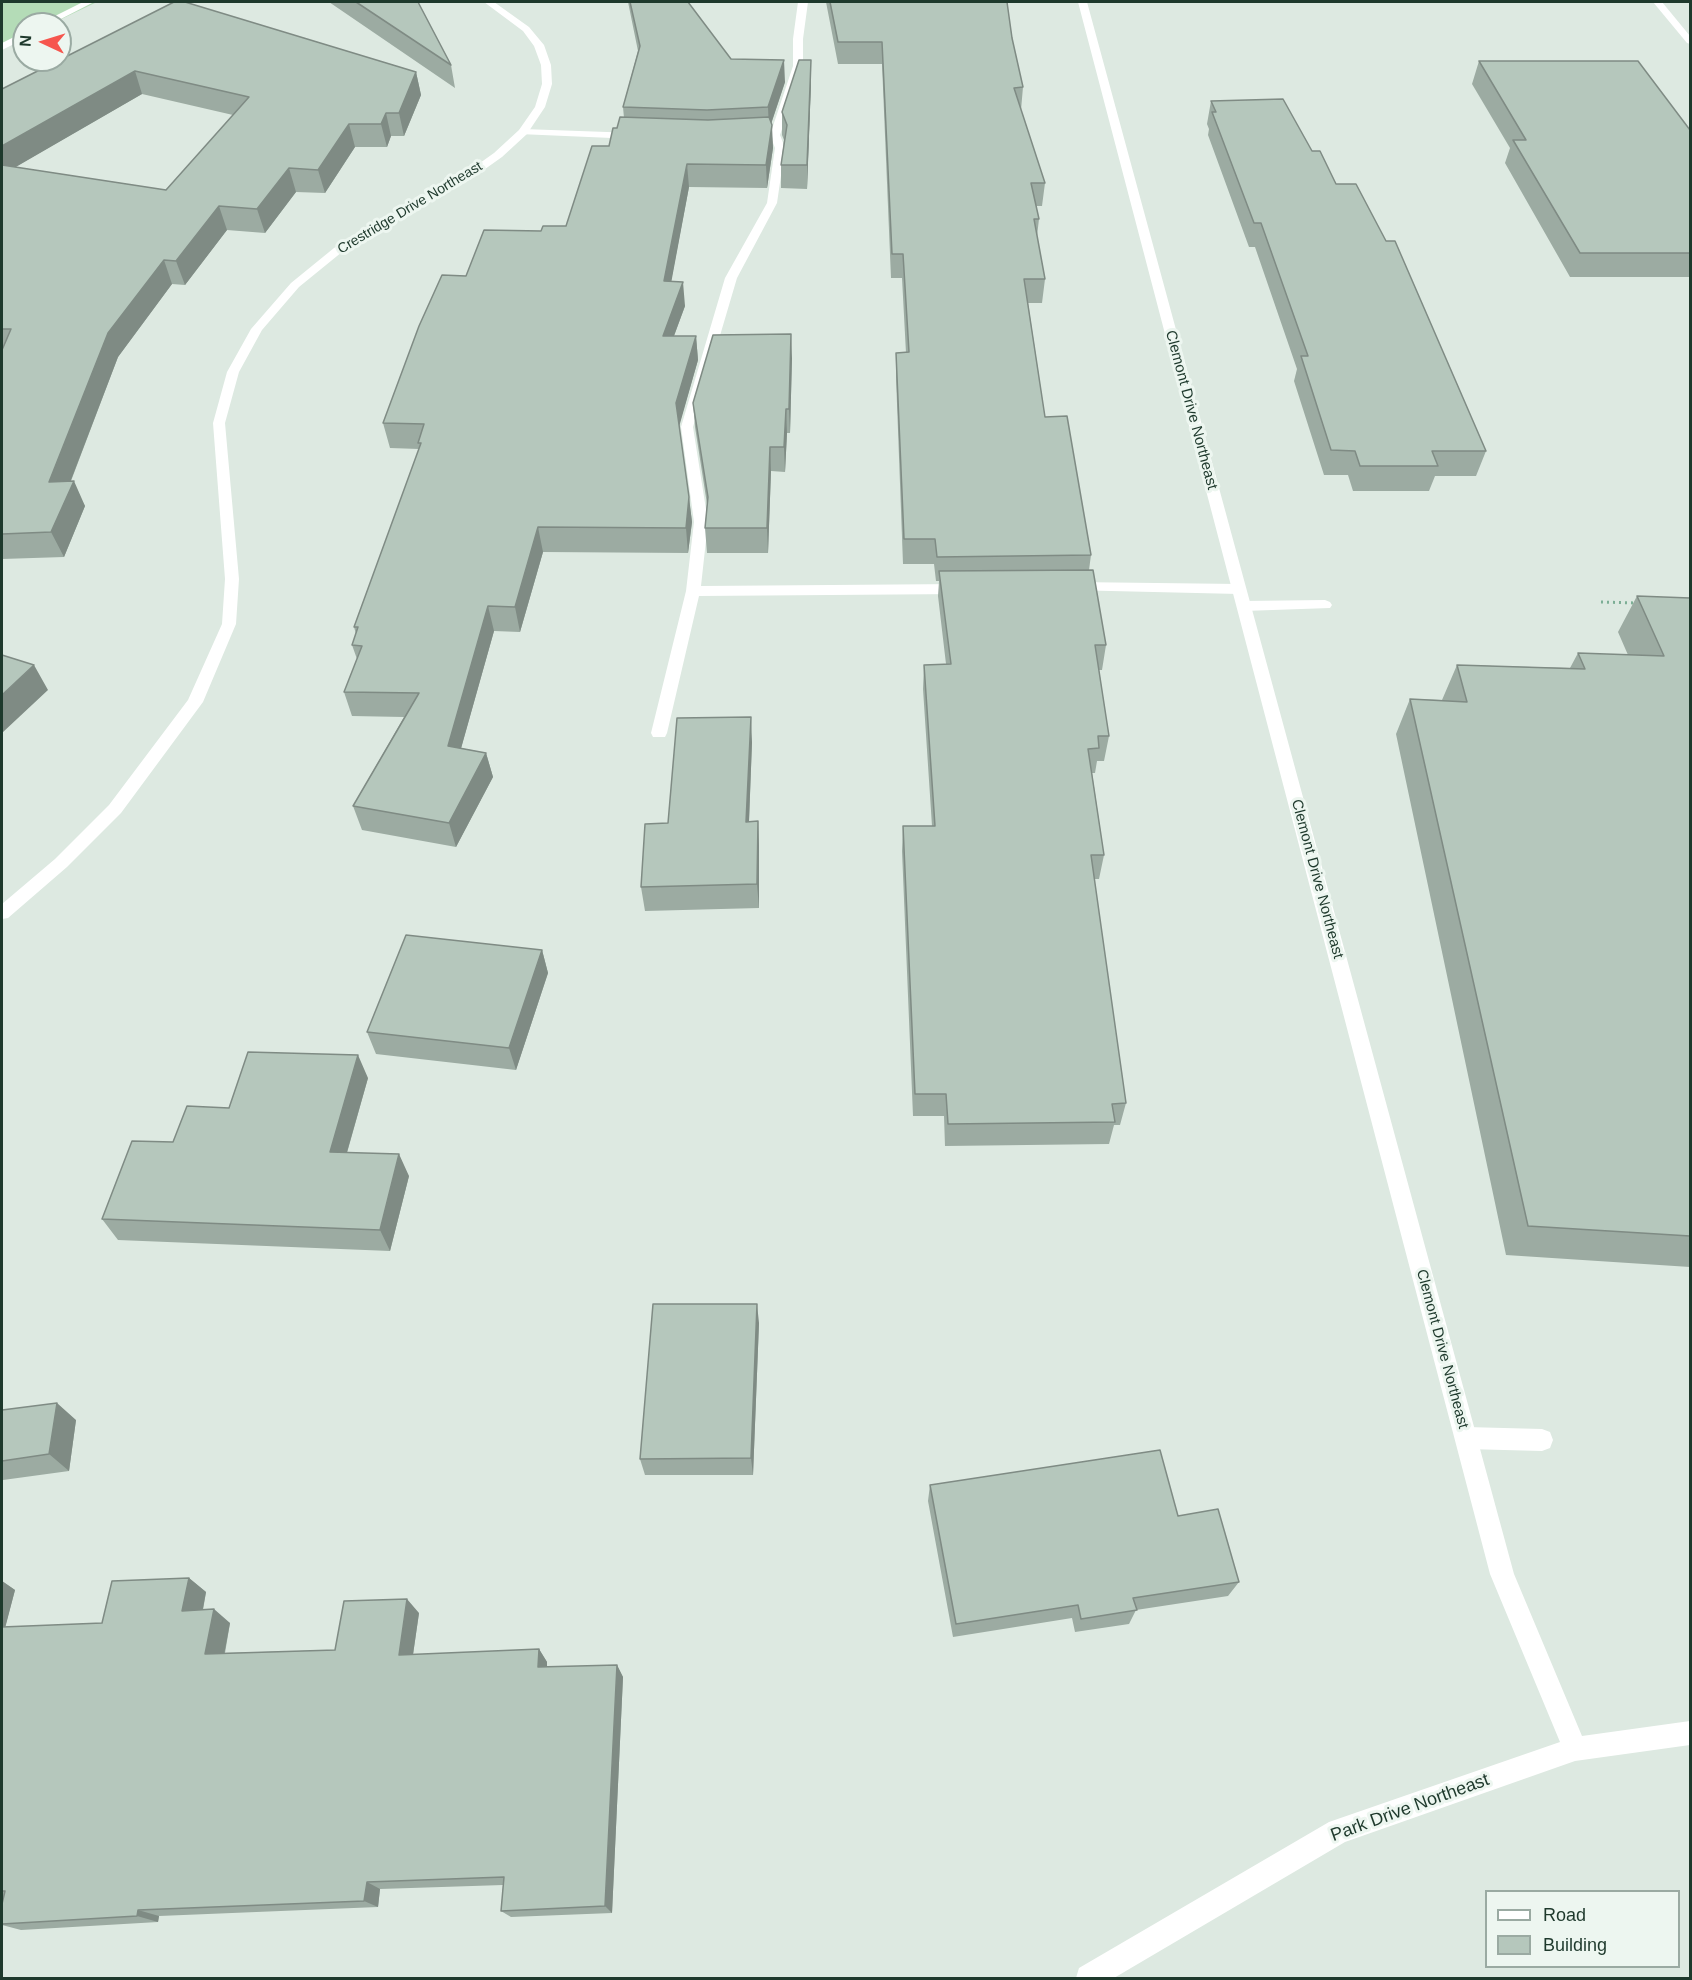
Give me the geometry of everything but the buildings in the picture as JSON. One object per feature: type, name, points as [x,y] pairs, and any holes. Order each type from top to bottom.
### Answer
[{"type":"street","points":[[69,12],[89,2]]},
{"type":"street","name":"Crestridge Drive Northeast","points":[[2,913],[61,863],[115,809],[195,702],[200,692],[229,624],[232,579],[219,423],[233,372],[256,329],[295,285],[338,250],[467,177],[498,155],[523,132],[540,107],[547,84],[546,65],[539,45],[526,28],[489,2]]},
{"type":"street","points":[[659,734],[693,591],[701,522],[687,427],[731,278],[772,203],[780,148],[769,135],[798,66],[798,39],[803,2]]},
{"type":"street","name":"Clemont Drive Northeast","points":[[1082,2],[1502,1574],[1575,1749]]},
{"type":"street","points":[[1658,2],[1690,41]]},
{"type":"street","points":[[523,132],[641,136]]},
{"type":"street","points":[[693,591],[973,588]]},
{"type":"street","points":[[1055,588],[1325,605]]},
{"type":"street","points":[[1466,1438],[1542,1440]]},
{"type":"street","name":"Park Drive Northeast","points":[[1089,1978],[1338,1831],[1575,1749],[1690,1733]]},
{"type":"path","points":[[1601,602],[1646,603]]},
{"type":"green space","points":[[2,2],[97,2],[72,14],[72,12],[12,12],[12,43],[2,48]]}]
